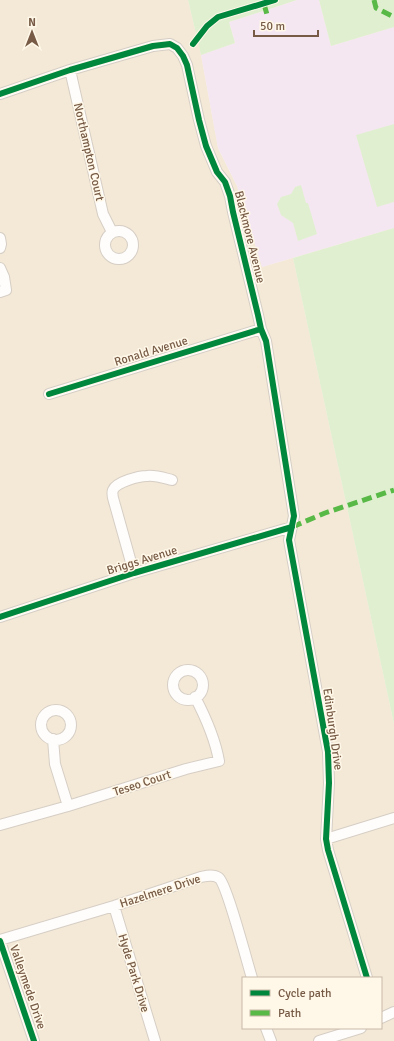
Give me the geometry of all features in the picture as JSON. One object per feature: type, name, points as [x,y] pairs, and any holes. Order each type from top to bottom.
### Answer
[{"type":"street","name":"Blackmore Avenue","points":[[0,94],[70,70],[153,46],[170,44],[177,48],[183,56],[187,65],[206,146],[217,172],[226,182],[261,329],[266,341],[293,508],[294,516],[292,527]]},
{"type":"street","name":"Northampton Court","points":[[70,70],[103,214],[112,232]]},
{"type":"street","points":[[0,238],[0,248]]},
{"type":"street","points":[[0,268],[4,276],[6,290],[0,292]]},
{"type":"street","name":"Ronald Avenue","points":[[48,394],[261,329]]},
{"type":"street","points":[[134,573],[119,516],[112,496],[113,489],[117,484],[122,482],[146,476],[155,476],[172,480]]},
{"type":"street","name":"Briggs Avenue","points":[[0,617],[134,573],[292,527]]},
{"type":"street","name":"Edinburgh Drive","points":[[292,527],[289,540],[328,752],[330,783],[326,839],[367,977]]},
{"type":"street","name":"Teseo Court","points":[[0,825],[68,806],[186,769],[219,761],[216,747],[205,715],[195,697]]},
{"type":"street","points":[[53,739],[55,764],[68,806]]},
{"type":"street","points":[[326,839],[394,818]]},
{"type":"street","name":"Hazelmere Drive","points":[[0,941],[114,906],[200,877],[210,876],[220,879],[228,897],[252,977]]},
{"type":"street","name":"Hyde Park Drive","points":[[114,906],[155,1041]]},
{"type":"street","name":"Valleymede Drive","points":[[0,941],[34,1041]]},
{"type":"street","points":[[382,1018],[394,1012]]},
{"type":"street","points":[[266,1029],[271,1041]]},
{"type":"street","points":[[319,1041],[357,1029]]},
{"type":"shaded area","points":[[0,0],[188,0],[201,55],[218,148],[237,186],[262,267],[293,258],[394,724],[394,1041],[0,1041]]},
{"type":"shaded area","points":[[297,0],[319,0],[331,46],[394,27],[394,228],[262,267],[237,186],[218,148],[201,55],[235,43],[229,22]]},
{"type":"green space","points":[[188,0],[297,0],[229,22],[235,43],[201,55]]},
{"type":"green space","points":[[319,0],[394,0],[394,27],[331,46]]},
{"type":"green space","points":[[394,124],[394,202],[377,207],[356,135]]},
{"type":"green space","points":[[301,185],[317,234],[298,241],[293,223],[281,215],[277,204],[281,197],[291,194],[295,187]]},
{"type":"green space","points":[[394,228],[394,724],[293,258]]},
{"type":"marked path","points":[[374,0],[376,8],[394,17]]},
{"type":"marked path","points":[[264,4],[268,18]]},
{"type":"marked path","points":[[292,527],[325,513],[394,490]]},
{"type":"cycle path","points":[[193,44],[207,26],[218,17],[275,0]]},
{"type":"cycle path","points":[[0,94],[70,70],[153,46],[170,44],[177,48],[187,65],[206,146],[217,172],[225,182],[230,196],[261,329],[266,341],[294,516],[289,540],[328,752],[329,783],[326,839],[367,977]]},
{"type":"cycle path","points":[[49,394],[261,329]]},
{"type":"cycle path","points":[[0,617],[134,573],[292,527]]},
{"type":"cycle path","points":[[0,941],[34,1041]]}]
